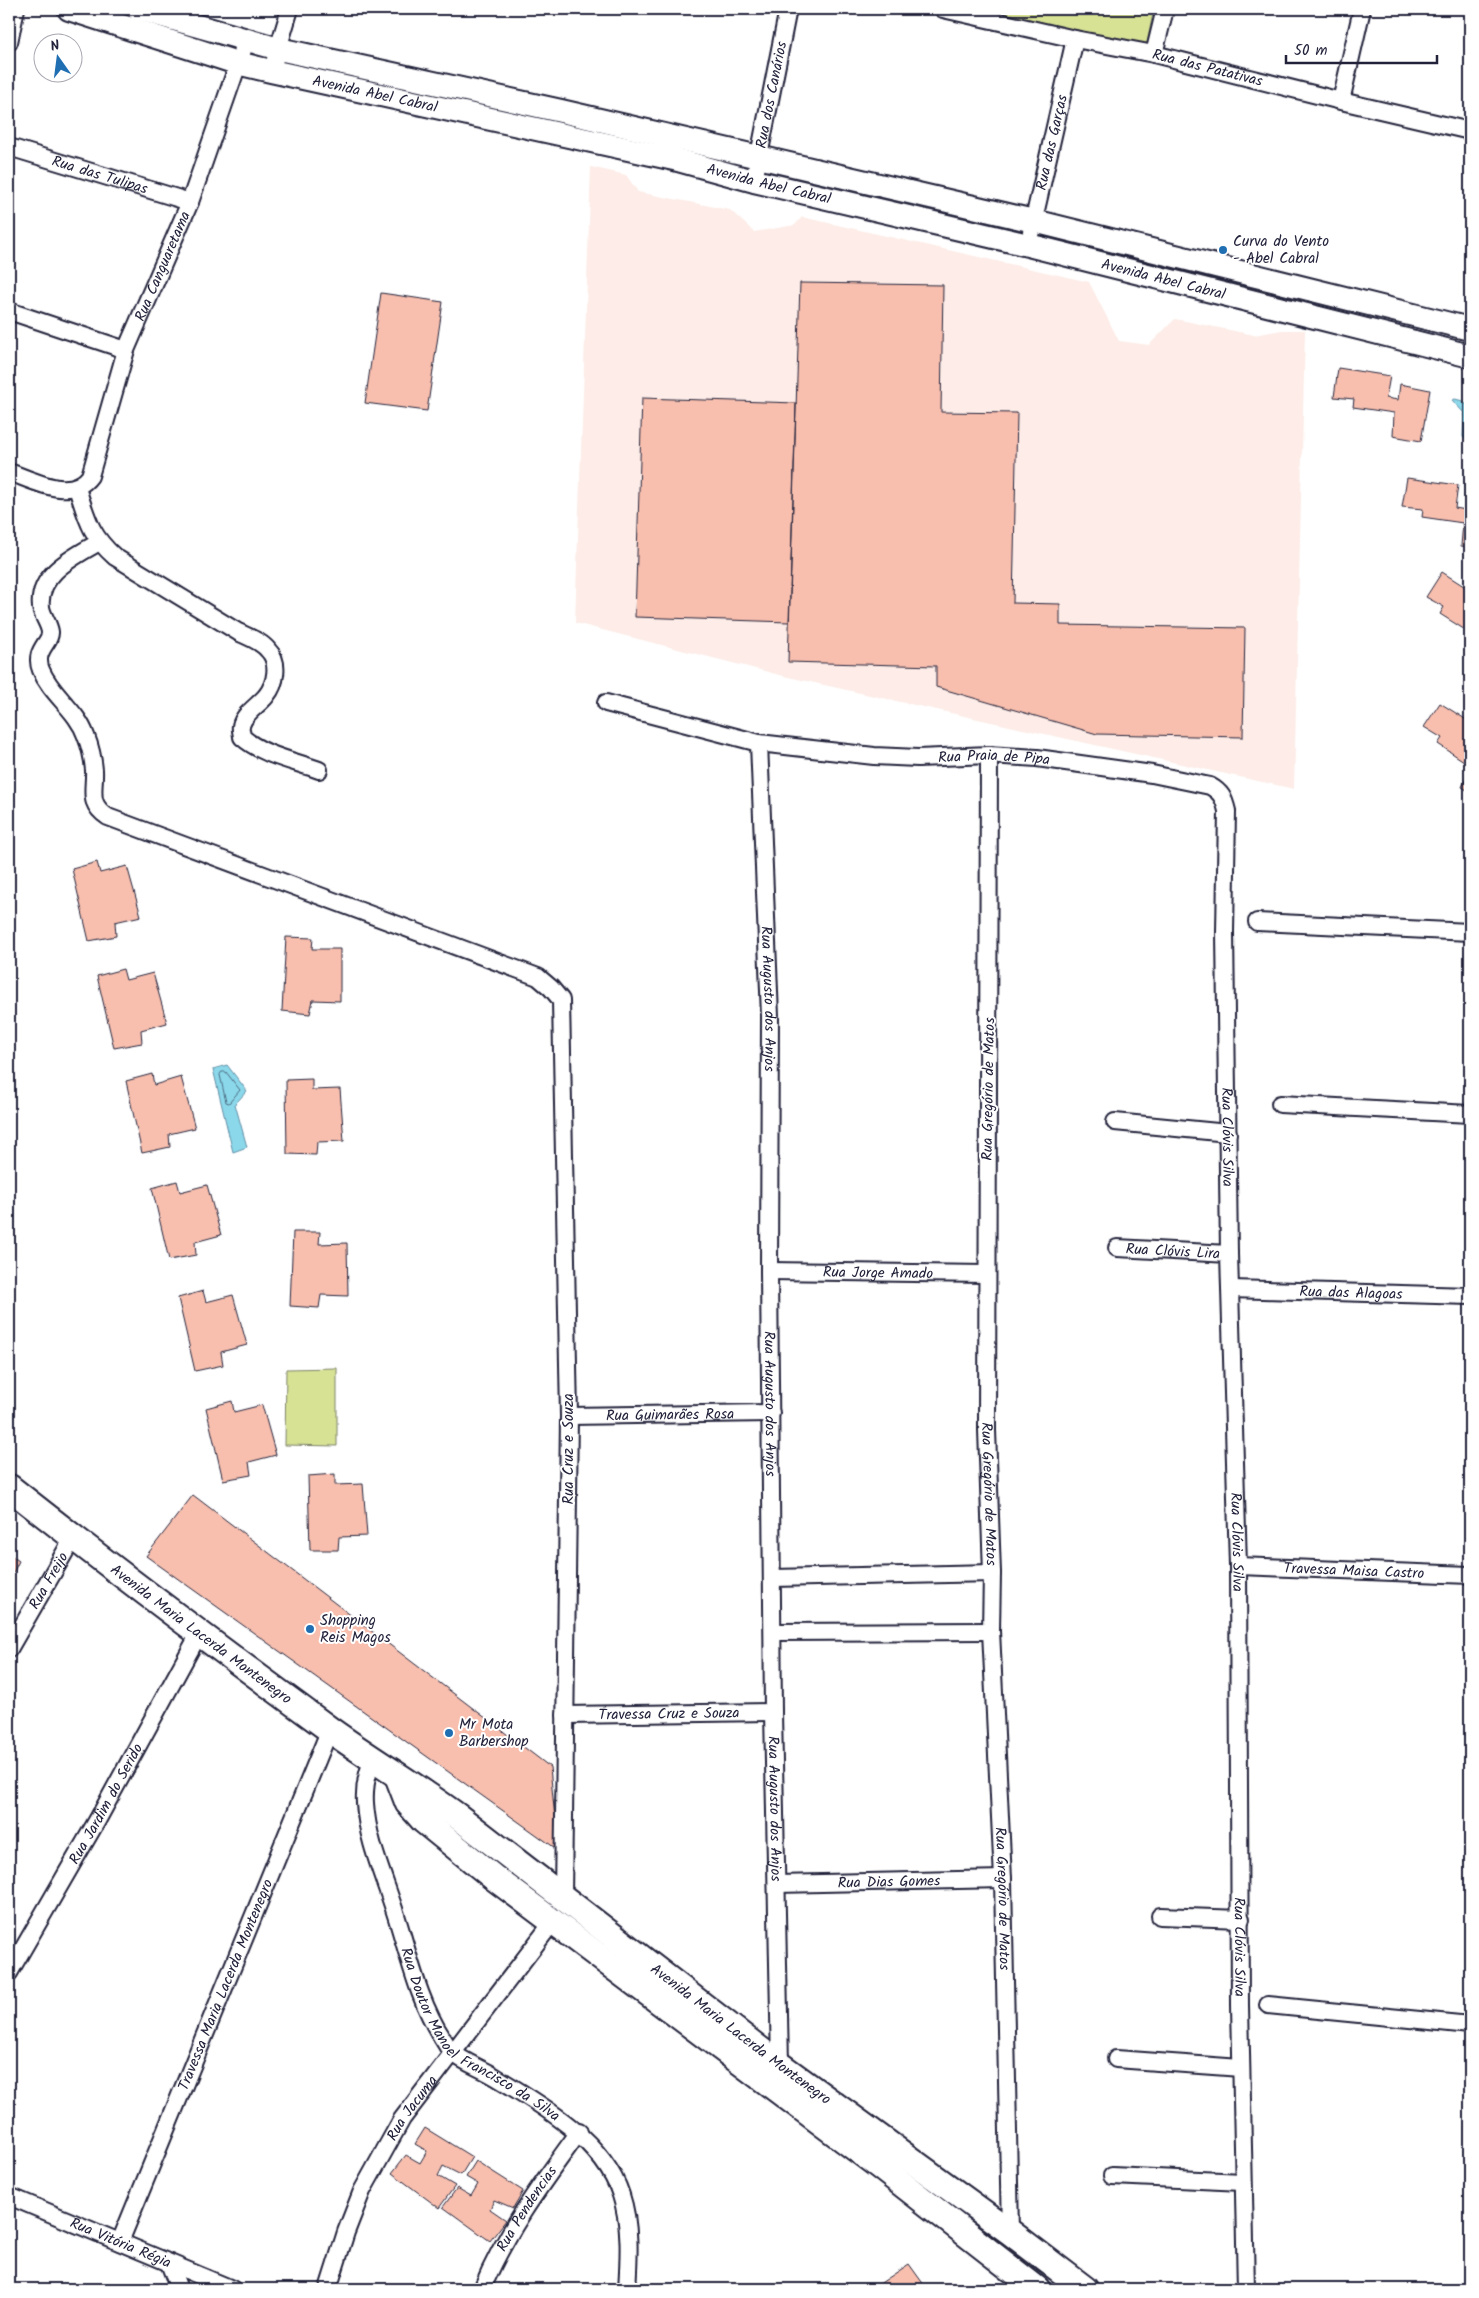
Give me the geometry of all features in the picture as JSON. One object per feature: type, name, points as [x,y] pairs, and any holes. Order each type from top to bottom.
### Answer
[{"type":"main road","name":"Avenida Abel Cabral","points":[[69,9],[237,63],[271,72],[674,159],[754,181],[1028,245],[1470,356]]},
{"type":"main road","name":"Avenida Abel Cabral","points":[[138,9],[279,49],[1034,221],[1470,329]]},
{"type":"main road","points":[[905,216],[909,192]]},
{"type":"main road","name":"Avenida Maria Lacerda Montenegro","points":[[9,1487],[73,1538],[330,1729],[398,1777],[429,1795],[780,2065],[1010,2232],[1085,2289]]},
{"type":"main road","name":"Avenida Maria Lacerda Montenegro","points":[[398,1777],[408,1803],[424,1821],[552,1922],[879,2166],[1038,2289]]},
{"type":"street","points":[[9,42],[16,9]]},
{"type":"street","points":[[271,72],[290,9]]},
{"type":"street","name":"Rua dos Canários","points":[[754,181],[788,9]]},
{"type":"street","name":"Rua das Patativas","points":[[943,9],[1075,39],[1154,54],[1341,102],[1470,132]]},
{"type":"street","points":[[1154,54],[1165,9]]},
{"type":"street","points":[[1341,102],[1362,9]]},
{"type":"street","name":"Rua das Garças","points":[[1028,245],[1075,39]]},
{"type":"street","name":"Rua Canguaretama","points":[[77,488],[84,484],[90,476],[126,350],[190,202],[246,41]]},
{"type":"street","name":"Rua das Tulipas","points":[[9,147],[190,202]]},
{"type":"street","points":[[9,311],[126,350]]},
{"type":"street","points":[[9,472],[58,488],[77,488],[88,522],[99,542],[115,557],[238,632],[257,641],[269,650],[275,665],[274,682],[267,696],[245,718],[240,726],[242,737],[250,744],[319,770]]},
{"type":"street","name":"Rua Cruz e Souza","points":[[99,542],[60,566],[45,586],[41,607],[50,632],[49,639],[42,646],[39,656],[40,669],[76,716],[86,735],[94,770],[92,794],[95,804],[100,811],[108,817],[538,977],[562,1000],[569,1416],[562,1897]]},
{"type":"street","name":"Rua Praia de Pipa","points":[[606,703],[759,743],[874,756],[918,758],[990,755],[1037,758],[1152,774],[1210,786],[1218,790],[1222,796]]},
{"type":"street","name":"Rua Augusto dos Anjos","points":[[759,743],[770,1016],[769,1271],[773,1712],[780,2065]]},
{"type":"street","name":"Rua Gregório de Matos","points":[[990,755],[986,1274],[987,1430],[992,1573],[991,1631],[1003,1878],[1010,2232]]},
{"type":"street","name":"Rua Clóvis Silva","points":[[1222,796],[1227,810],[1225,932],[1230,1254],[1238,1566],[1241,2068],[1246,2289]]},
{"type":"street","points":[[1257,922],[1470,932]]},
{"type":"street","points":[[1280,1104],[1470,1114]]},
{"type":"street","points":[[1115,1122],[1228,1133]]},
{"type":"street","name":"Rua Clóvis Lira","points":[[1117,1248],[1230,1254]]},
{"type":"street","name":"Rua Jorge Amado","points":[[769,1271],[986,1274]]},
{"type":"street","name":"Rua das Alagoas","points":[[1231,1289],[1470,1296]]},
{"type":"street","name":"Rua Guimarães Rosa","points":[[569,1416],[771,1413]]},
{"type":"street","name":"Rua Freijo","points":[[9,1649],[73,1538]]},
{"type":"street","name":"Travessa Maisa Castro","points":[[1238,1566],[1470,1575]]},
{"type":"street","points":[[772,1578],[992,1573]]},
{"type":"street","points":[[773,1632],[991,1631]]},
{"type":"street","name":"Rua Jardim do Serido","points":[[9,1973],[98,1819],[200,1632]]},
{"type":"street","name":"Travessa Cruz e Souza","points":[[565,1715],[773,1712]]},
{"type":"street","name":"Travessa Maria Lacerda Montenegro","points":[[120,2242],[330,1729]]},
{"type":"street","name":"Rua Doutor Manoel Francisco da Silva","points":[[373,1758],[367,1772],[365,1786],[368,1825],[418,1986],[433,2023],[452,2052],[494,2076],[579,2132],[614,2177],[622,2196],[629,2245],[627,2289]]},
{"type":"street","name":"Rua Dias Gomes","points":[[777,1884],[1003,1878]]},
{"type":"street","points":[[1160,1916],[1241,1918]]},
{"type":"street","name":"Rua Jacuma","points":[[328,2289],[346,2232],[362,2191],[402,2119],[552,1922]]},
{"type":"street","points":[[1268,2005],[1470,2025]]},
{"type":"street","points":[[1116,2059],[1241,2068]]},
{"type":"street","name":"Rua Pendencias","points":[[482,2289],[495,2258],[520,2215],[579,2132]]},
{"type":"street","points":[[1112,2176],[1244,2182]]},
{"type":"street","name":"Rua Vitória Régia","points":[[9,2196],[232,2289]]},
{"type":"street","points":[[169,2263],[178,2289]]},
{"type":"shaded area","points":[[591,167],[626,175],[638,192],[730,210],[754,232],[795,225],[802,217],[1089,282],[1119,341],[1149,345],[1175,319],[1254,335],[1282,330],[1305,330],[1294,789],[788,677],[575,623]]},
{"type":"green space","points":[[987,9],[1154,9],[1146,47]]},
{"type":"green space","points":[[337,1368],[337,1446],[285,1445],[286,1369]]},
{"type":"water","points":[[1452,400],[1463,401],[1470,409],[1470,444],[1463,437],[1464,413]]},
{"type":"water","points":[[227,1065],[247,1091],[235,1104],[247,1147],[233,1152],[213,1069]]},
{"type":"building","points":[[800,283],[943,285],[941,412],[1017,413],[1013,603],[1060,604],[1060,625],[1245,628],[1243,737],[1097,734],[936,687],[936,666],[788,662]]},
{"type":"building","points":[[381,293],[443,302],[427,411],[365,403]]},
{"type":"building","points":[[1338,368],[1390,376],[1386,398],[1398,400],[1400,384],[1430,390],[1421,441],[1393,436],[1394,413],[1353,407],[1354,399],[1334,397]]},
{"type":"building","points":[[642,398],[796,403],[789,622],[635,617]]},
{"type":"building","points":[[1407,478],[1458,485],[1455,508],[1466,510],[1470,494],[1470,547],[1461,546],[1463,523],[1422,517],[1423,509],[1402,507]]},
{"type":"building","points":[[1442,572],[1470,590],[1470,633],[1440,614],[1444,607],[1426,597]]},
{"type":"building","points":[[1440,703],[1470,722],[1470,765],[1438,744],[1442,738],[1424,727]]},
{"type":"building","points":[[1470,770],[1470,792],[1462,787]]},
{"type":"building","points":[[97,862],[100,873],[127,866],[141,916],[115,922],[116,936],[89,941],[72,869]]},
{"type":"building","points":[[286,937],[313,938],[312,949],[340,949],[340,1001],[313,1000],[310,1014],[282,1011]]},
{"type":"building","points":[[123,969],[126,980],[153,973],[167,1023],[141,1030],[142,1043],[114,1048],[97,976]]},
{"type":"building","points":[[152,1074],[154,1085],[181,1077],[195,1128],[169,1134],[170,1147],[142,1153],[126,1081]]},
{"type":"building","points":[[312,1079],[312,1090],[340,1089],[344,1141],[317,1142],[316,1155],[287,1154],[286,1080]]},
{"type":"building","points":[[177,1181],[180,1192],[207,1185],[221,1235],[195,1242],[196,1255],[169,1260],[152,1188]]},
{"type":"building","points":[[293,1232],[320,1232],[319,1244],[347,1243],[348,1296],[321,1295],[319,1308],[290,1306]]},
{"type":"building","points":[[203,1291],[206,1302],[233,1295],[247,1345],[221,1352],[223,1365],[195,1371],[178,1298]]},
{"type":"building","points":[[232,1401],[234,1412],[262,1405],[276,1455],[249,1462],[251,1475],[223,1480],[206,1408]]},
{"type":"building","points":[[335,1474],[335,1485],[363,1484],[367,1536],[339,1537],[338,1550],[310,1550],[308,1476]]},
{"type":"building","name":"Shopping Reis Magos","points":[[193,1495],[550,1767],[558,1850],[146,1556]]},
{"type":"building","points":[[9,1554],[19,1561],[9,1581]]},
{"type":"building","points":[[425,2128],[472,2157],[461,2175],[443,2166],[438,2176],[455,2186],[439,2208],[392,2173],[406,2155],[420,2163],[427,2151],[415,2144]]},
{"type":"building","points":[[476,2161],[523,2191],[513,2208],[494,2200],[490,2209],[506,2220],[490,2241],[443,2207],[457,2188],[471,2196],[478,2184],[466,2177]]},
{"type":"building","points":[[909,2264],[927,2289],[872,2289]]},
{"type":"place","name":"Curva do Vento - Abel Cabral","points":[[1223,250]]},
{"type":"place","name":"Shopping Reis Magos","points":[[310,1629]]},
{"type":"place","name":"Mr Mota Barbershop","points":[[449,1733]]}]
